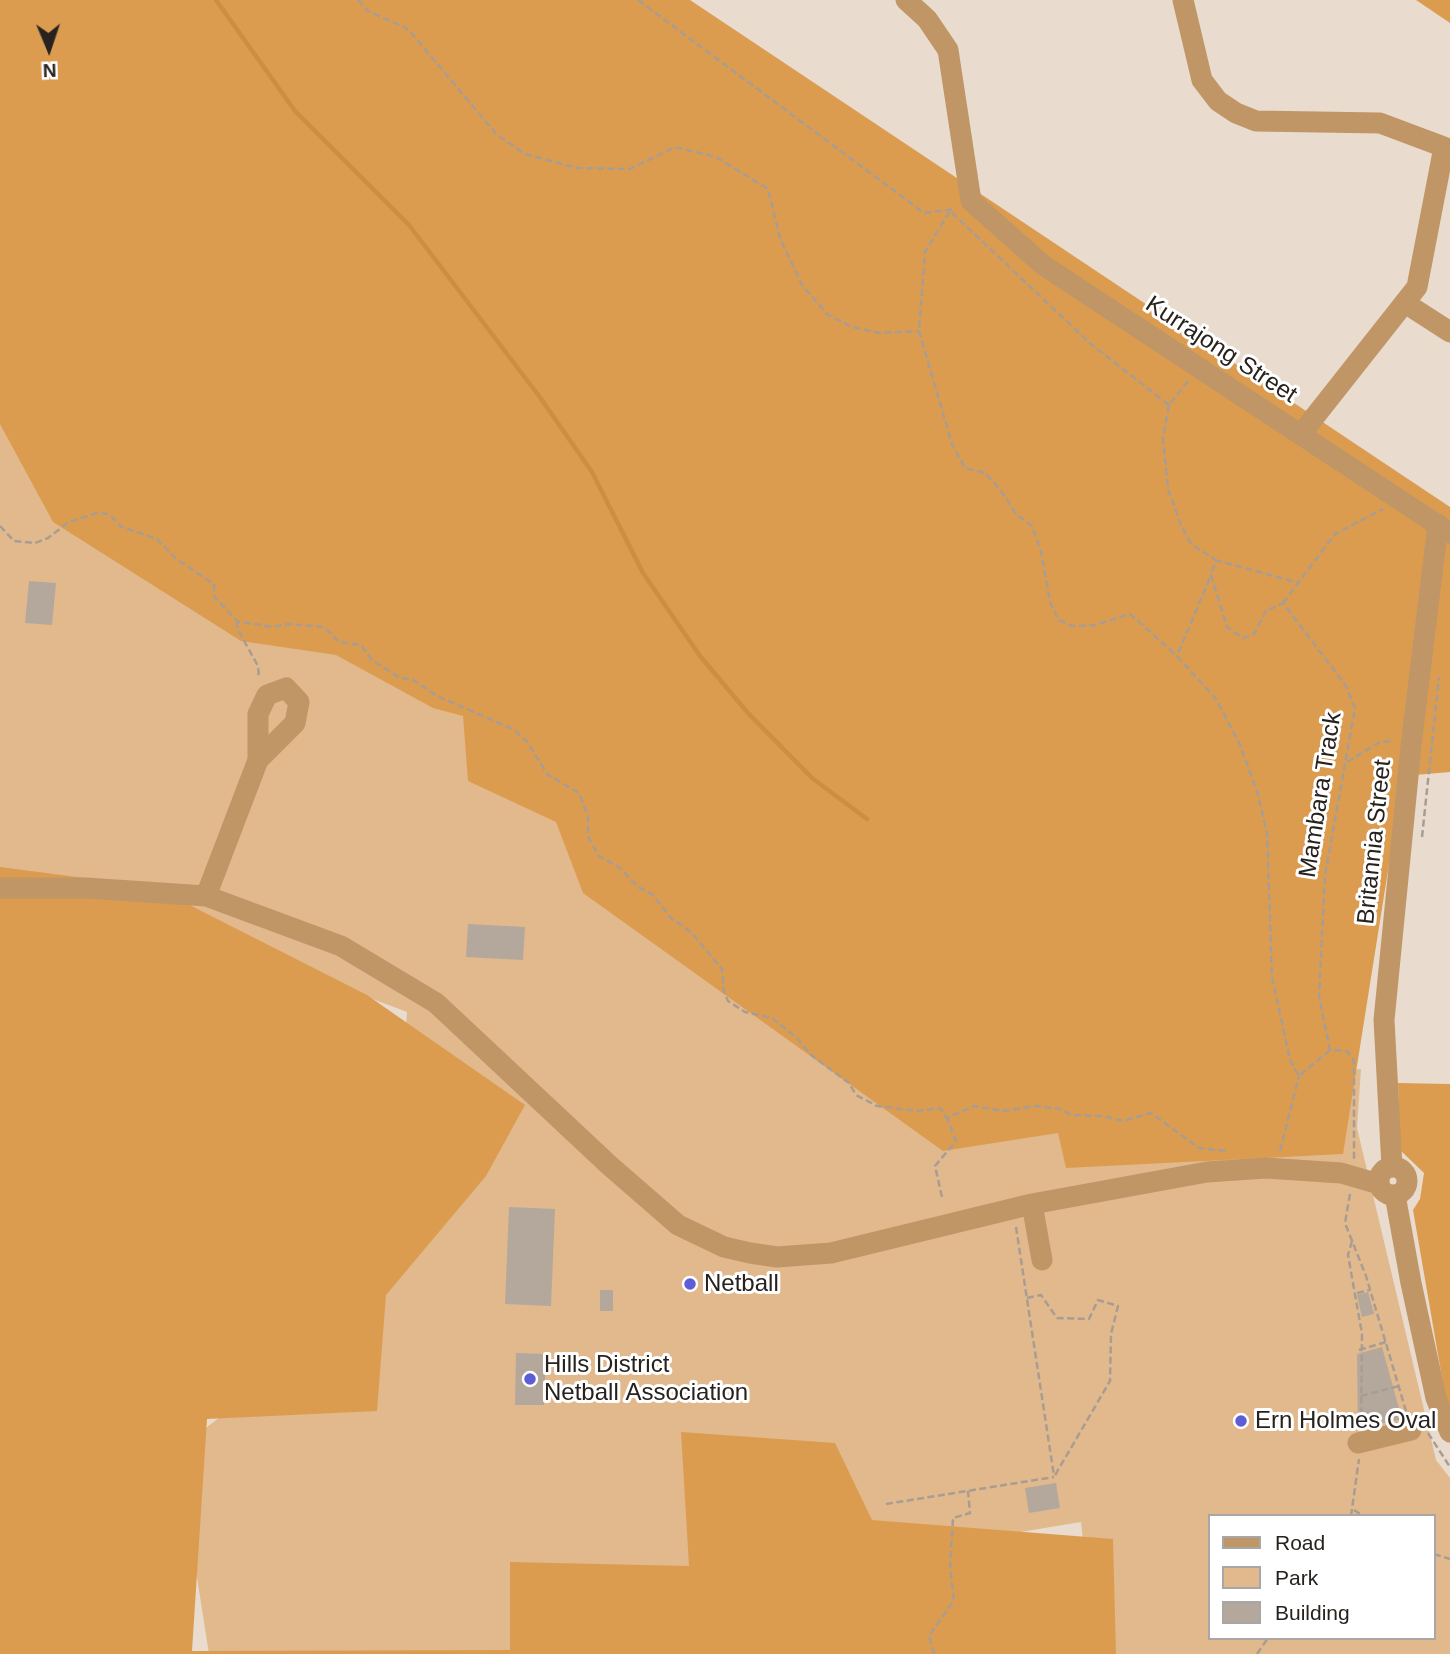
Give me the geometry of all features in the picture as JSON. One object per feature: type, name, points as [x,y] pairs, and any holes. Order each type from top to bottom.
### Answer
[{"type":"street","points":[[906,0],[927,19],[948,50],[971,201]]},
{"type":"street","points":[[1182,0],[1202,80],[1218,101],[1236,114],[1256,121],[1380,123],[1447,146],[1417,286],[1301,434]]},
{"type":"street","name":"Kurrajong Street","points":[[971,201],[1043,265],[1444,529]]},
{"type":"street","points":[[1405,303],[1450,332]]},
{"type":"street","name":"Britannia Street","points":[[1387,1190],[1405,1189],[1407,1179],[1402,1170],[1391,1167],[1384,1020],[1412,739],[1444,529]]},
{"type":"street","points":[[206,896],[258,760],[258,714],[267,695],[286,688],[299,702],[295,723],[258,760]]},
{"type":"street","points":[[0,888],[86,888],[206,896],[341,946],[436,1003],[657,1210],[678,1225],[724,1247],[777,1257],[831,1253],[1032,1205],[1207,1172],[1275,1169],[1354,1176],[1387,1190],[1436,1398],[1450,1432]]},
{"type":"street","points":[[1032,1205],[1042,1260]]},
{"type":"street","points":[[1359,1444],[1414,1424]]},
{"type":"path","points":[[358,0],[368,11],[408,29],[498,135],[525,155],[577,168],[630,169],[676,147],[716,157],[768,189],[780,237],[802,285],[828,315],[852,327],[880,333],[919,331],[925,252],[950,211]]},
{"type":"path","points":[[638,0],[924,213],[950,211],[971,201]]},
{"type":"path","points":[[950,211],[1093,345],[1169,405]]},
{"type":"path","name":"Mambara Track","points":[[919,331],[952,444],[965,468],[985,473],[1000,489],[1016,514],[1032,526],[1041,551],[1050,602],[1059,620],[1072,626],[1095,625],[1130,614],[1177,656],[1216,699],[1240,745],[1257,791],[1268,833],[1272,977],[1290,1060],[1299,1076]]},
{"type":"path","points":[[1199,367],[1169,405],[1163,438],[1168,489],[1181,525],[1191,544],[1215,560],[1299,583]]},
{"type":"path","points":[[1211,575],[1227,627],[1243,638],[1254,634],[1266,611],[1283,603],[1335,534],[1400,500]]},
{"type":"path","points":[[0,526],[14,541],[35,543],[48,538],[69,522],[97,513],[109,514],[120,526],[157,539],[176,559],[214,584],[214,596],[237,621],[272,627],[289,624],[324,627],[339,642],[361,645],[372,660],[400,678],[412,679],[437,696],[471,712],[485,714],[515,730],[528,743],[548,775],[579,793],[588,816],[587,837],[599,856],[620,868],[638,887],[652,894],[671,918],[691,932],[722,969],[728,1001],[745,1012],[772,1018],[797,1038],[811,1055],[849,1083],[856,1095],[877,1105],[918,1111],[940,1108],[956,1141],[935,1166],[942,1197]]},
{"type":"path","points":[[1177,656],[1215,560]]},
{"type":"path","name":"Mambara Track","points":[[1283,603],[1346,685],[1355,708],[1325,876],[1319,996],[1330,1050]]},
{"type":"path","points":[[237,621],[237,628],[258,666],[262,706]]},
{"type":"path","points":[[1347,762],[1380,742],[1412,739]]},
{"type":"path","points":[[1275,1169],[1299,1076],[1330,1050],[1347,1051],[1354,1061],[1354,1176],[1345,1223],[1414,1424],[1450,1467]]},
{"type":"path","points":[[947,1118],[974,1106],[1003,1111],[1036,1106],[1060,1109],[1071,1115],[1103,1116],[1123,1121],[1151,1113],[1199,1148],[1239,1151]]},
{"type":"path","points":[[1015,1223],[1054,1477]]},
{"type":"path","points":[[1352,1241],[1348,1255],[1357,1293],[1362,1334],[1359,1350],[1359,1444],[1352,1514]]},
{"type":"path","points":[[1357,1293],[1370,1290]]},
{"type":"path","points":[[1027,1298],[1041,1295],[1057,1318],[1089,1319],[1098,1300],[1118,1306],[1111,1335],[1110,1381],[1054,1477]]},
{"type":"path","points":[[1359,1350],[1386,1342]]},
{"type":"path","points":[[1360,1396],[1399,1386]]},
{"type":"path","points":[[886,1504],[1054,1477]]},
{"type":"path","points":[[934,1654],[929,1636],[954,1600],[950,1567],[953,1518],[970,1513],[968,1491]]},
{"type":"path","points":[[1353,1509],[1360,1514]]},
{"type":"green space","points":[[0,296],[1299,1076],[1361,1069],[1357,1128],[1436,1460],[1450,1478],[1450,1654],[1096,1654],[1081,1522],[766,1574],[545,1654],[209,1654],[177,1450],[389,1288],[407,1012],[206,936],[0,936]]},
{"type":"shaded area","points":[[0,0],[690,0],[1450,507],[1450,772],[1403,776],[1343,1154],[1066,1168],[1058,1133],[943,1151],[583,893],[556,822],[468,781],[463,716],[433,708],[336,655],[241,641],[53,522],[0,424]]},
{"type":"shaded area","points":[[1416,0],[1450,0],[1450,23]]},
{"type":"shaded area","points":[[0,867],[154,887],[367,995],[525,1105],[486,1176],[386,1295],[377,1411],[207,1419],[192,1651],[510,1650],[510,1562],[689,1566],[681,1432],[835,1443],[872,1520],[1113,1539],[1116,1654],[0,1654]]},
{"type":"shaded area","points":[[1398,1083],[1450,1084],[1450,1406],[1445,1395],[1413,1210],[1420,1199],[1424,1173],[1400,1150]]},
{"type":"building","points":[[29,581],[56,583],[52,625],[25,623]]},
{"type":"building","points":[[468,924],[525,927],[523,960],[466,957]]},
{"type":"building","points":[[509,1207],[555,1209],[551,1306],[505,1304]]},
{"type":"building","points":[[600,1290],[613,1290],[613,1311],[600,1311]]},
{"type":"building","points":[[1368,1292],[1374,1314],[1362,1317],[1357,1295]]},
{"type":"building","points":[[1382,1347],[1402,1419],[1358,1429],[1357,1354]]},
{"type":"building","name":"Hills District Netball Association","points":[[516,1353],[546,1354],[544,1405],[515,1405]]},
{"type":"building","points":[[1056,1483],[1060,1508],[1029,1513],[1025,1488]]},
{"type":"waterway","points":[[216,0],[295,111],[409,225],[539,396],[592,472],[643,573],[700,656],[748,713],[812,778],[867,819]]},
{"type":"place","name":"Netball","points":[[690,1284]]},
{"type":"place","name":"Hills District Netball Association","points":[[530,1379]]},
{"type":"place","name":"Ern Holmes Oval","points":[[1241,1421]]}]
